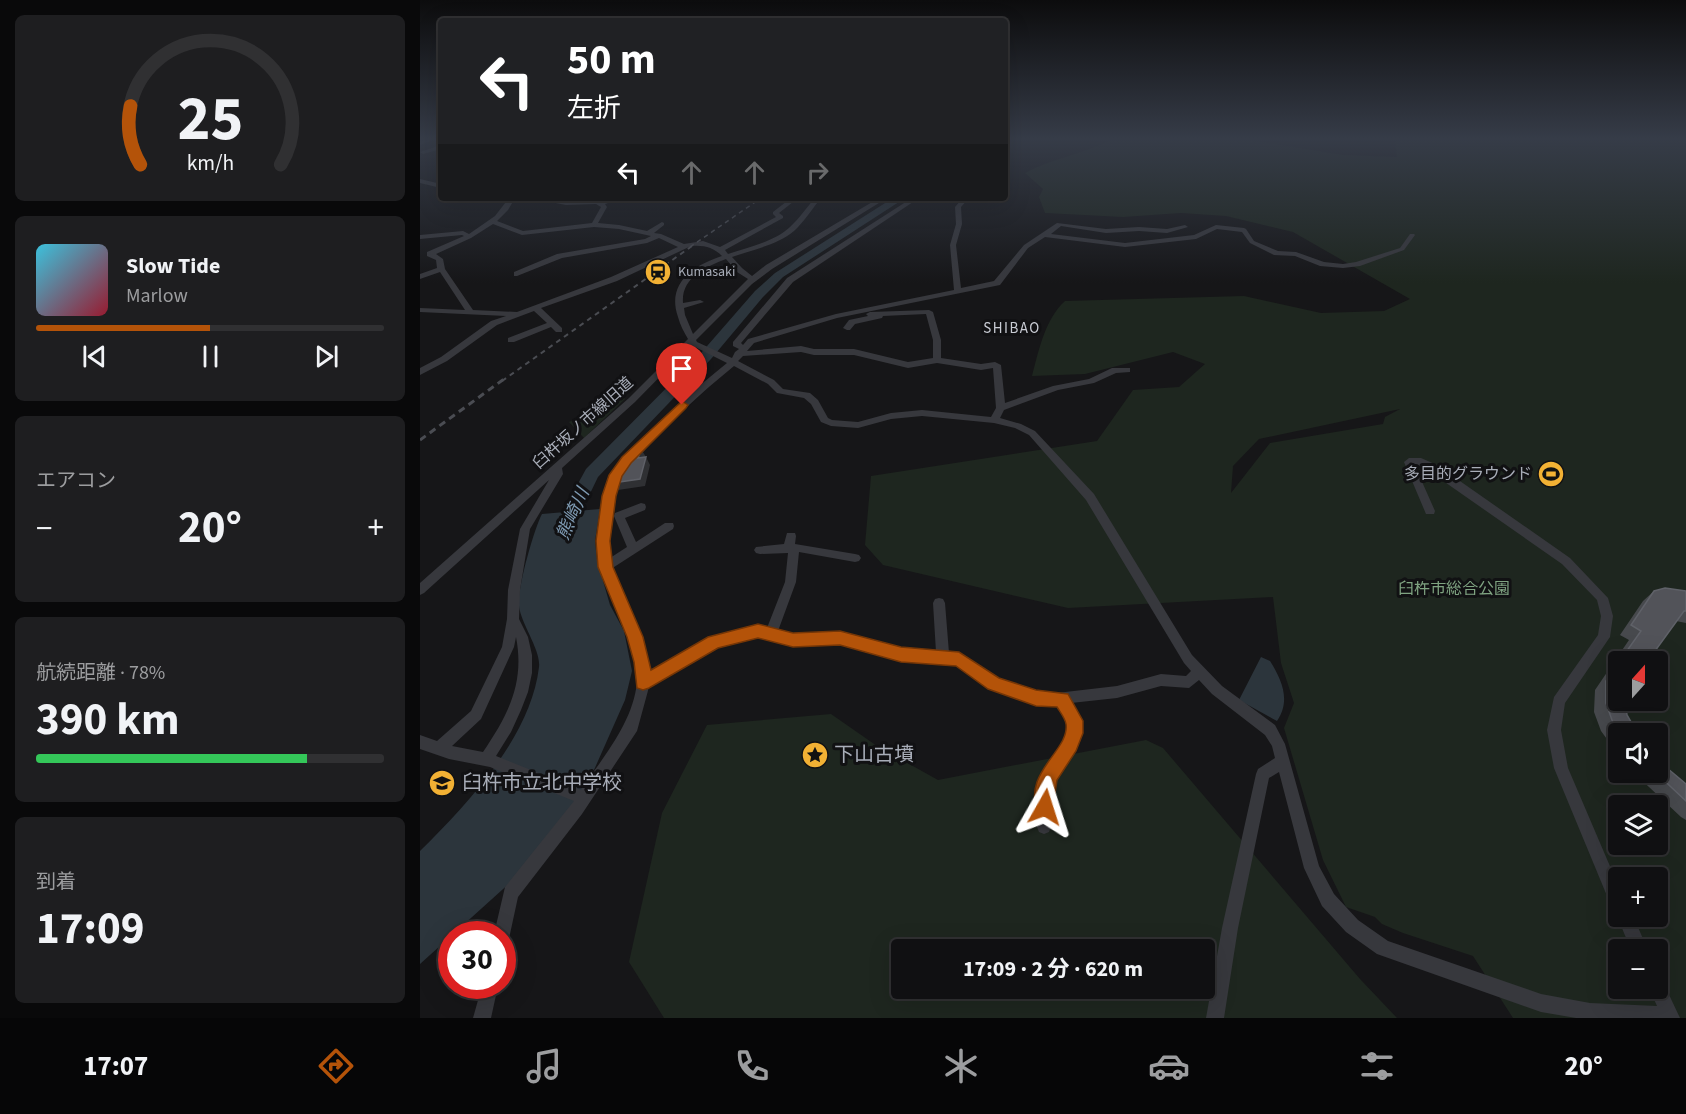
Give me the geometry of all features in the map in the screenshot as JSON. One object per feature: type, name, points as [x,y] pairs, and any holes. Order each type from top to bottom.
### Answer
[{"type":"street","points":[[469,310],[436,256],[430,254],[469,237],[494,222],[510,201]]},
{"type":"street","points":[[553,201],[567,203],[598,201],[604,209],[594,225]]},
{"type":"street","points":[[720,250],[781,217],[776,213],[791,201]]},
{"type":"street","points":[[816,201],[792,230],[772,241],[709,262],[686,278],[681,286],[682,306],[692,342],[735,356],[780,390],[807,395],[815,402],[824,420],[831,423],[858,424],[905,413],[997,414],[1056,388],[1091,381],[1115,370],[1127,370]]},
{"type":"street","name":"臼杵坂ノ市線旧道","points":[[420,590],[632,400],[753,279],[879,201]]},
{"type":"street","points":[[735,356],[736,344],[790,280],[911,201]]},
{"type":"street","points":[[958,292],[953,244],[959,224],[958,207],[963,201]]},
{"type":"street","points":[[849,220],[870,228]]},
{"type":"street","points":[[494,222],[522,233],[594,225],[659,235],[684,247]]},
{"type":"street","points":[[649,233],[662,224]]},
{"type":"street","points":[[505,921],[511,893],[632,726],[643,683],[642,662],[635,637],[606,567],[603,541],[609,496],[616,475],[627,460],[751,341],[855,312],[997,283],[1027,246],[1034,240],[1048,236],[1063,224],[1106,231],[1139,229],[1160,232],[1185,227]]},
{"type":"street","points":[[1048,236],[1100,243],[1134,244],[1196,237],[1213,227],[1226,227],[1244,230],[1252,242],[1277,253],[1296,254],[1328,265],[1350,266],[1402,249],[1412,235]]},
{"type":"street","points":[[420,237],[463,233],[469,237]]},
{"type":"street","points":[[517,273],[560,256],[647,241],[659,235]]},
{"type":"street","points":[[420,372],[444,359],[494,324],[641,268],[684,247],[701,243],[720,250],[728,255],[748,278],[753,279]]},
{"type":"street","points":[[420,277],[442,269]]},
{"type":"street","points":[[682,306],[700,303]]},
{"type":"street","points":[[511,340],[555,327],[537,309]]},
{"type":"street","points":[[420,310],[469,310],[517,314]]},
{"type":"street","points":[[855,312],[922,311],[931,314],[937,340],[937,360]]},
{"type":"street","points":[[847,328],[852,322],[891,313]]},
{"type":"street","points":[[735,356],[801,349],[814,352],[854,352],[908,365],[937,360],[981,367],[997,366],[997,414]]},
{"type":"street","points":[[997,414],[1032,434],[1090,497],[1188,659],[1217,690],[1270,730],[1283,761],[1312,868],[1328,900],[1352,926],[1383,948],[1541,1003],[1590,1012],[1670,1016],[1662,999]]},
{"type":"street","points":[[1430,511],[1409,465],[1412,461],[1433,468],[1566,561],[1587,579],[1602,598],[1607,624],[1604,637],[1559,701],[1554,730],[1561,768],[1608,878]]},
{"type":"street","points":[[439,749],[476,715],[508,647],[513,619],[514,590],[525,529],[558,474],[557,467]]},
{"type":"street","points":[[633,547],[619,516],[641,507]]},
{"type":"street","points":[[606,567],[633,547],[669,526]]},
{"type":"street","points":[[771,633],[794,577],[791,536]]},
{"type":"street","points":[[760,550],[819,551],[855,558]]},
{"type":"street","points":[[939,603],[942,657]]},
{"type":"street","points":[[488,759],[512,718],[522,691],[524,642],[513,619]]},
{"type":"street","points":[[643,683],[726,637],[758,631],[793,640],[840,638],[901,655],[959,659],[994,684],[1023,695],[1062,699],[1117,692],[1161,680],[1189,682],[1200,671]]},
{"type":"street","points":[[1044,827],[1046,784],[1053,766],[1070,745],[1075,727],[1062,699]]},
{"type":"street","points":[[420,742],[439,749],[488,759],[581,798]]},
{"type":"street","points":[[1215,1018],[1230,928],[1263,774],[1283,761]]},
{"type":"street","points":[[482,1018],[487,999]]},
{"type":"green space","name":"臼杵市総合公園","points":[[1041,188],[1686,188],[1686,1018],[1513,1018],[1473,956],[1403,933],[1382,924],[1375,917],[1346,907],[1323,860],[1284,728],[1294,703],[1281,663],[1273,597],[1068,608],[883,565],[865,545],[871,476],[1097,441],[1133,390],[1179,387],[1205,364],[1173,352],[1085,374],[1032,376],[1048,326],[1058,308],[1065,301],[1244,296],[1321,313],[1384,311],[1410,299],[1293,232],[1226,216],[1181,213],[1123,217],[1045,213],[1039,197],[1043,189]],"holes":[[[1400,409],[1385,417],[1383,424],[1270,443],[1231,493],[1233,466],[1259,439]]]},
{"type":"green space","points":[[621,395],[625,399],[584,438],[569,422]]},
{"type":"green space","points":[[831,714],[877,746],[938,780],[1146,740],[1163,748],[1360,979],[1397,1018],[664,1018],[629,962],[662,813],[707,725]]},
{"type":"water","points":[[600,509],[595,541],[597,560],[610,605],[624,631],[632,671],[625,700],[590,779],[561,825],[513,880],[468,921],[438,921],[438,948],[420,964],[420,851],[458,812],[494,767],[524,718],[534,693],[539,660],[523,621],[519,598],[527,559],[542,514]]},
{"type":"water","points":[[1261,657],[1270,661],[1283,691],[1284,706],[1277,721],[1239,700]]},
{"type":"building","points":[[636,449],[641,449],[638,458],[646,457],[640,479],[612,483],[622,463]]},
{"type":"building","points":[[1665,588],[1686,591],[1686,611],[1655,651],[1627,651],[1641,631],[1631,625],[1654,591]]},
{"type":"building","points":[[1608,678],[1608,709],[1606,703]]},
{"type":"building","points":[[1609,711],[1626,711],[1632,723],[1613,723]]},
{"type":"building","points":[[1668,769],[1686,784],[1686,801],[1667,783]]},
{"type":"waterway","name":"熊崎川","points":[[563,532],[571,511],[592,473],[706,356],[759,294],[779,275],[895,201]]},
{"type":"railway","points":[[690,247],[757,201]]},
{"type":"railway","points":[[502,381],[692,246]]},
{"type":"railway","points":[[420,440],[504,379]]},
{"type":"place","name":"Kumasaki","points":[[658,272]]},
{"type":"place","name":"多目的グラウンド","points":[[1551,474]]},
{"type":"place","name":"下山古墳","points":[[815,755]]},
{"type":"place","name":"臼杵市立北中学校","points":[[442,783]]},
{"type":"district","name":"SHIBAO","points":[[1012,328]]},
{"type":"route","points":[[682,405],[627,460],[612,483],[609,496],[603,552],[606,567],[635,637],[642,662],[643,683],[714,642],[742,633],[758,631],[793,640],[849,639],[901,655],[959,659],[994,684],[1036,698],[1062,699],[1075,727],[1070,745],[1048,776],[1044,791],[1045,807]]}]
